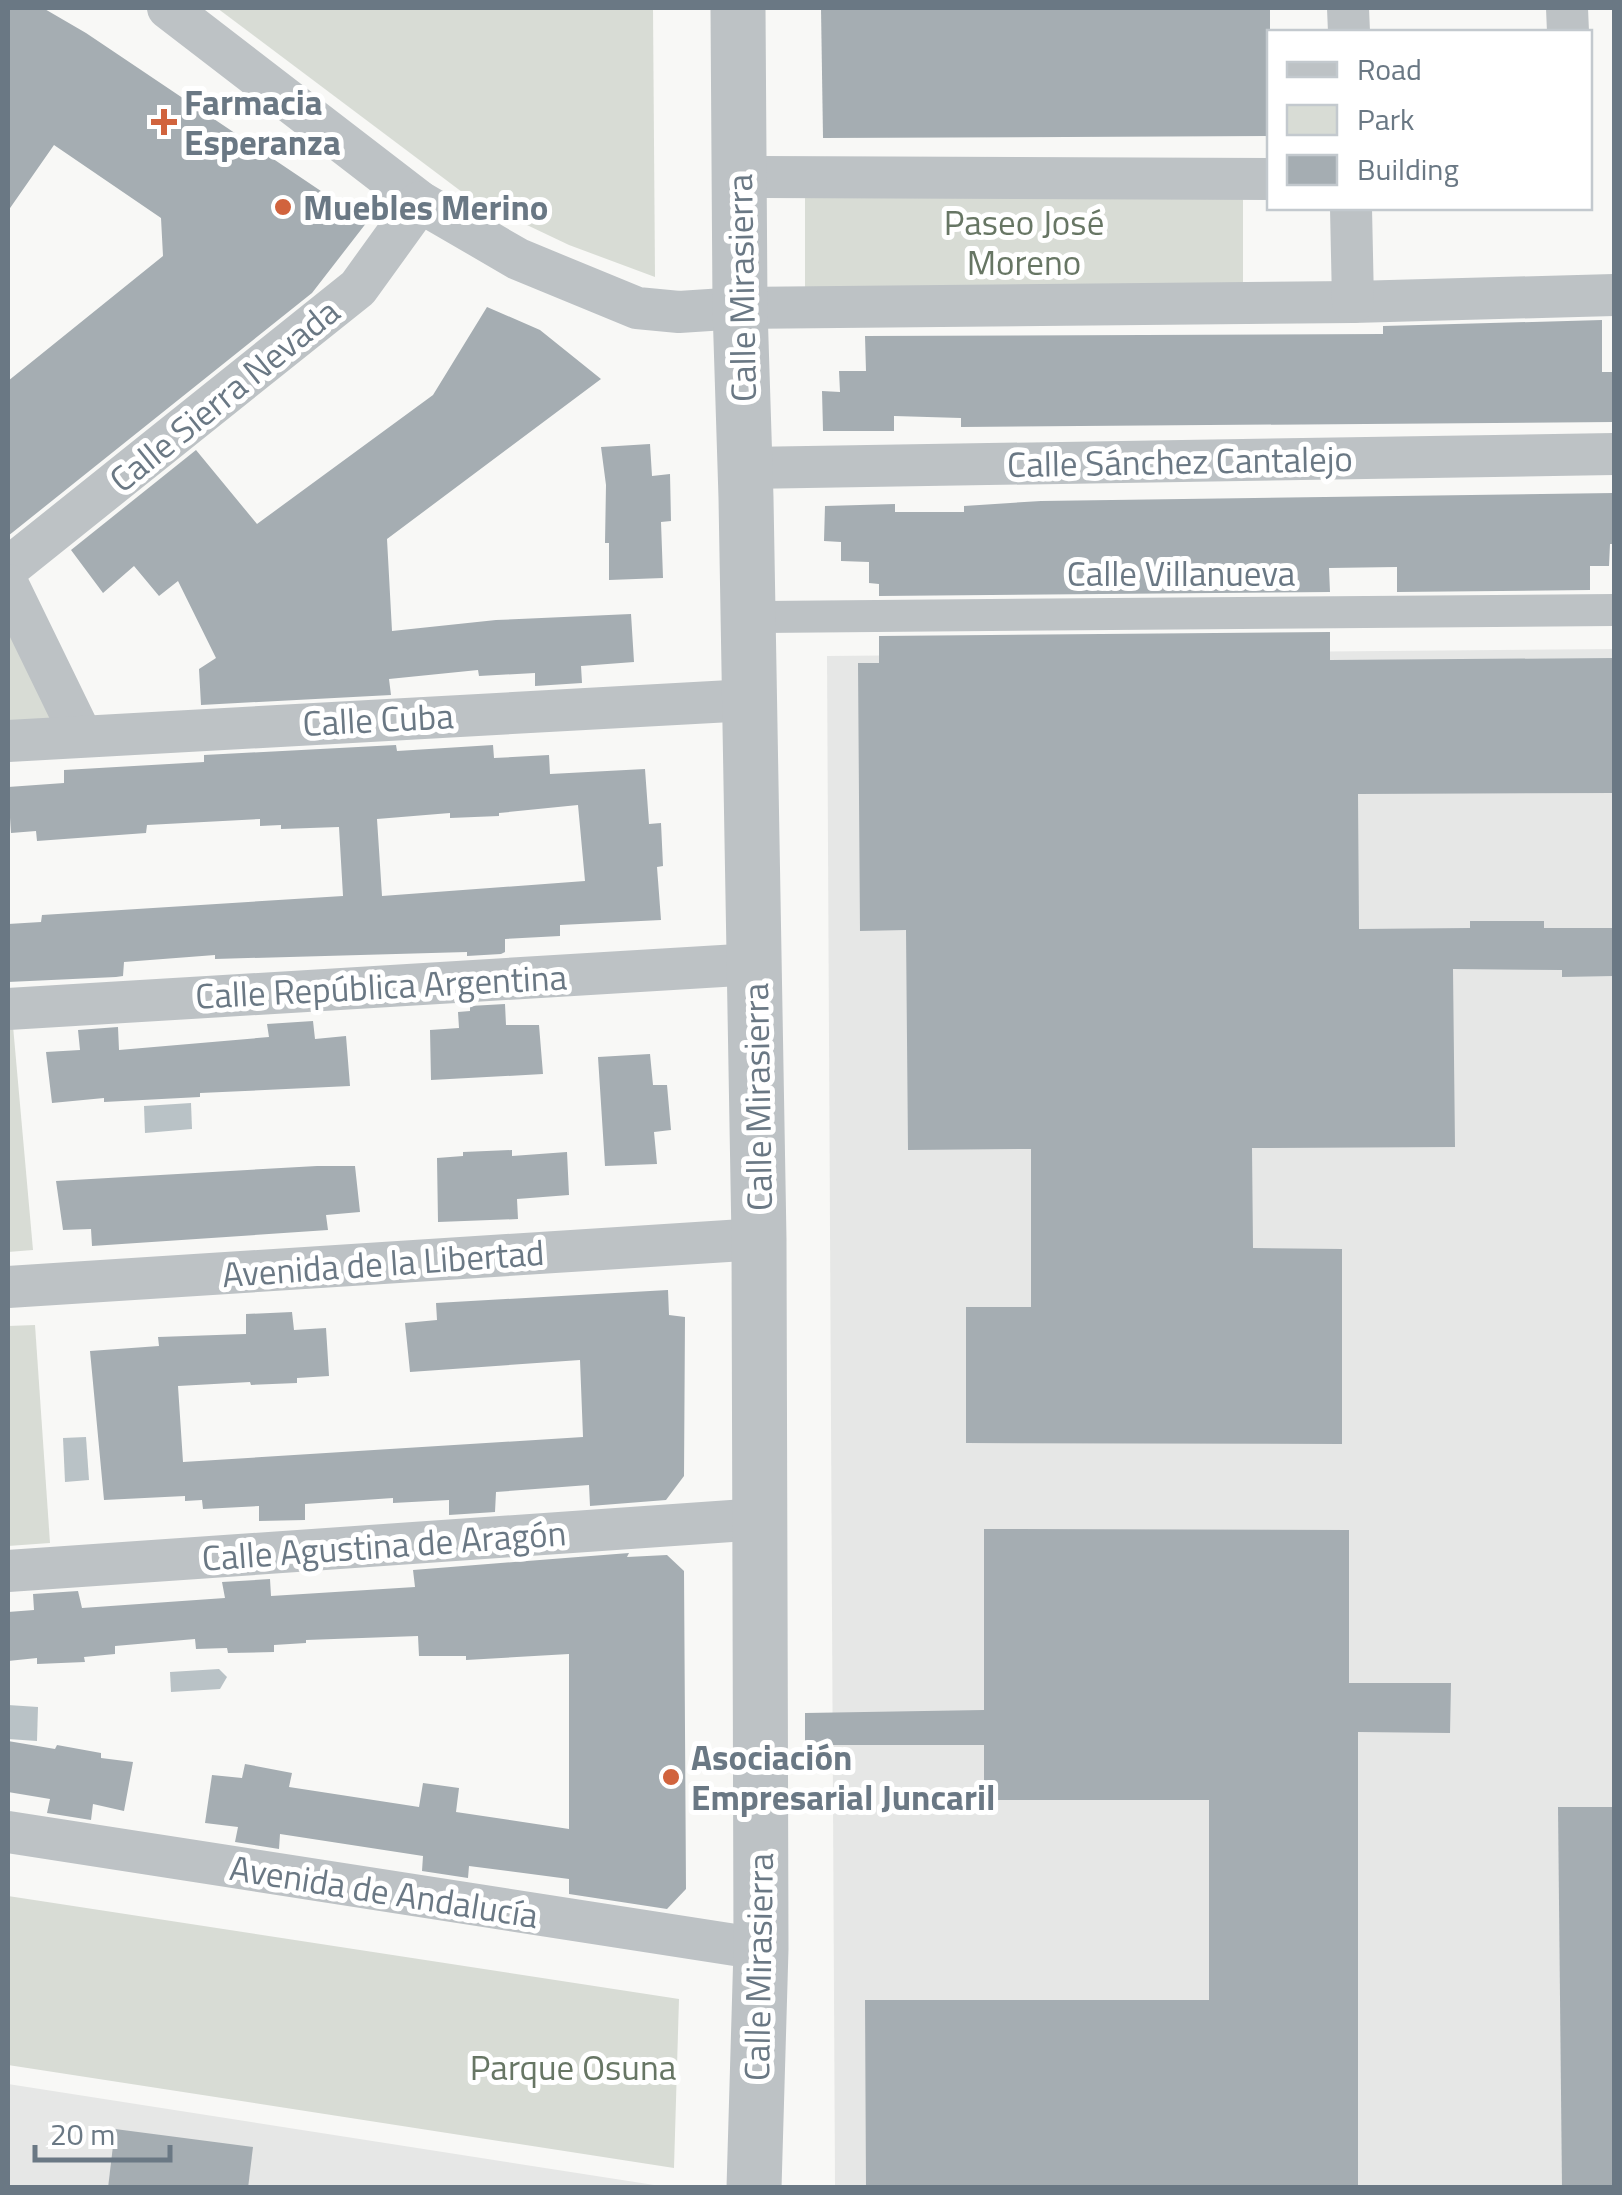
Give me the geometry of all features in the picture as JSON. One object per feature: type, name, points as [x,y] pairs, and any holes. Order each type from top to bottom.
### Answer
[{"type":"street","points":[[168,8],[420,202],[518,259],[637,308],[679,312],[1614,295]]},
{"type":"street","name":"Calle Mirasierra","points":[[738,8],[740,308],[759,1239],[761,1948],[754,2188]]},
{"type":"street","points":[[739,177],[1267,179]]},
{"type":"street","name":"Calle Sierra Nevada","points":[[8,568],[358,288],[420,202]]},
{"type":"street","points":[[1351,210],[1353,302]]},
{"type":"street","name":"Calle Sánchez Cantalejo","points":[[746,468],[1614,454]]},
{"type":"street","points":[[8,585],[81,735]]},
{"type":"street","name":"Calle Villanueva","points":[[748,617],[1614,610]]},
{"type":"street","name":"Calle Cuba","points":[[8,742],[750,700]]},
{"type":"street","name":"Calle República Argentina","points":[[8,1009],[755,964]]},
{"type":"street","name":"Avenida de la Libertad","points":[[8,1287],[759,1239]]},
{"type":"street","name":"Calle Agustina de Aragón","points":[[8,1571],[760,1519]]},
{"type":"street","name":"Avenida de Andalucía","points":[[8,1832],[761,1948]]},
{"type":"shaded area","points":[[1614,649],[1614,2187],[835,2187],[827,656]]},
{"type":"shaded area","points":[[191,1103],[192,1129],[145,1133],[144,1106]]},
{"type":"shaded area","points":[[86,1437],[89,1480],[65,1482],[63,1438]]},
{"type":"shaded area","points":[[219,1669],[227,1677],[220,1689],[171,1692],[170,1672]]},
{"type":"shaded area","points":[[8,1705],[38,1707],[37,1741],[8,1739]]},
{"type":"shaded area","points":[[8,2084],[667,2187],[8,2187]]},
{"type":"green space","points":[[217,8],[653,8],[655,277],[569,245],[470,198]]},
{"type":"green space","name":"Paseo José Moreno","points":[[805,190],[1243,190],[1243,294],[805,293]]},
{"type":"green space","points":[[8,621],[52,719],[8,721]]},
{"type":"green space","points":[[13,1026],[33,1250],[8,1252],[8,1027]]},
{"type":"green space","points":[[35,1325],[50,1543],[8,1546],[8,1326]]},
{"type":"green space","name":"Parque Osuna","points":[[8,1896],[679,1999],[674,2168],[8,2065]]},
{"type":"building","points":[[8,8],[43,8],[86,33],[367,222],[312,293],[8,536],[8,381],[163,256],[161,218],[54,145],[8,211]]},
{"type":"building","points":[[821,8],[1270,8],[1267,136],[823,138]]},
{"type":"building","points":[[487,307],[540,330],[601,379],[387,539],[392,631],[496,620],[631,614],[634,662],[581,666],[582,683],[535,686],[535,673],[479,676],[478,670],[389,679],[391,695],[201,705],[199,669],[216,658],[178,581],[159,596],[134,566],[103,593],[71,550],[196,450],[257,524],[433,395]]},
{"type":"building","points":[[1602,320],[1602,372],[1614,372],[1614,422],[961,427],[961,418],[894,416],[894,431],[823,431],[822,391],[840,392],[839,371],[866,371],[865,336],[1383,334],[1383,326]]},
{"type":"building","points":[[650,444],[652,476],[670,474],[671,521],[661,522],[663,578],[609,580],[601,447]]},
{"type":"building","points":[[1614,493],[1614,544],[1610,544],[1609,566],[1590,566],[1590,590],[1397,592],[1397,567],[1329,568],[1330,592],[879,596],[879,584],[869,583],[869,562],[841,561],[841,542],[824,541],[825,506],[895,504],[895,512],[964,512],[964,506],[1041,501]]},
{"type":"building","points":[[1330,632],[1330,660],[1614,658],[1614,793],[1358,794],[1359,929],[1470,928],[1470,921],[1544,921],[1544,928],[1614,928],[1614,976],[1562,977],[1562,970],[1453,969],[1455,1147],[1252,1148],[1253,1248],[1342,1249],[1342,1444],[966,1443],[966,1307],[1031,1307],[1031,1149],[908,1150],[906,930],[860,931],[858,663],[879,663],[879,636]]},
{"type":"building","points":[[396,745],[397,751],[493,745],[494,758],[549,755],[550,774],[645,769],[649,824],[661,823],[663,866],[657,867],[661,920],[560,925],[560,936],[505,939],[505,952],[501,954],[215,959],[215,955],[124,962],[123,976],[116,977],[8,982],[8,924],[41,922],[42,915],[343,896],[339,827],[281,829],[281,825],[260,826],[260,819],[147,825],[146,833],[37,841],[36,831],[11,833],[8,787],[64,783],[64,770],[204,762],[204,755]],"holes":[[[578,805],[585,881],[382,896],[377,819],[450,813],[450,818],[499,816]]]},
{"type":"building","points":[[505,1004],[506,1025],[539,1025],[543,1074],[431,1080],[430,1030],[459,1028],[458,1012],[470,1011],[470,1006]]},
{"type":"building","points":[[313,1021],[315,1039],[346,1036],[350,1086],[52,1103],[46,1052],[80,1050],[78,1030],[118,1027],[119,1050],[269,1037],[267,1024]]},
{"type":"building","points":[[650,1054],[653,1085],[667,1085],[671,1130],[654,1132],[657,1164],[605,1166],[598,1057]]},
{"type":"building","points":[[512,1150],[512,1156],[567,1152],[569,1195],[517,1199],[518,1219],[438,1222],[437,1158],[463,1156],[463,1152]]},
{"type":"building","points":[[355,1166],[360,1212],[326,1215],[328,1230],[92,1246],[91,1229],[63,1230],[56,1181]]},
{"type":"building","points":[[668,1290],[669,1315],[685,1317],[684,1476],[666,1500],[590,1506],[589,1485],[496,1492],[495,1512],[449,1515],[449,1500],[393,1503],[393,1498],[305,1504],[305,1520],[259,1521],[259,1506],[203,1509],[202,1500],[185,1501],[185,1496],[104,1500],[90,1351],[159,1346],[158,1337],[246,1334],[246,1314],[292,1312],[294,1330],[326,1328],[329,1376],[297,1378],[297,1383],[178,1386],[183,1462],[583,1437],[580,1360],[410,1372],[405,1323],[437,1320],[436,1303]]},
{"type":"building","points":[[984,1529],[1349,1530],[1349,1683],[1451,1683],[1450,1733],[1358,1732],[1358,2188],[866,2188],[865,2000],[1209,2000],[1209,1800],[984,1800],[984,1745],[805,1745],[805,1713],[984,1710]]},
{"type":"building","points":[[629,1553],[627,1557],[667,1555],[684,1571],[686,1889],[667,1909],[569,1894],[569,1879],[469,1866],[468,1878],[422,1871],[423,1856],[280,1834],[279,1849],[235,1842],[238,1827],[205,1823],[212,1775],[242,1778],[245,1764],[292,1773],[289,1787],[419,1807],[423,1783],[459,1788],[456,1812],[569,1829],[569,1654],[466,1660],[466,1656],[419,1656],[418,1636],[306,1640],[274,1645],[274,1652],[228,1653],[227,1648],[196,1649],[195,1639],[115,1646],[115,1654],[84,1657],[85,1662],[37,1664],[37,1658],[8,1661],[8,1612],[34,1610],[33,1594],[78,1591],[82,1608],[225,1598],[222,1582],[270,1579],[271,1596],[415,1587],[413,1570]]},
{"type":"building","points":[[8,1741],[55,1749],[57,1745],[101,1753],[101,1758],[133,1762],[124,1811],[93,1804],[91,1820],[47,1813],[50,1799],[8,1792]]},
{"type":"building","points":[[1558,1807],[1614,1807],[1614,2188],[1562,2188]]},
{"type":"building","points":[[115,2129],[253,2147],[248,2188],[108,2188]]},
{"type":"place","name":"Farmacia Esperanza","points":[[164,122]]},
{"type":"place","name":"Muebles Merino","points":[[283,207]]},
{"type":"place","name":"Asociación Empresarial Juncaril","points":[[671,1777]]}]
